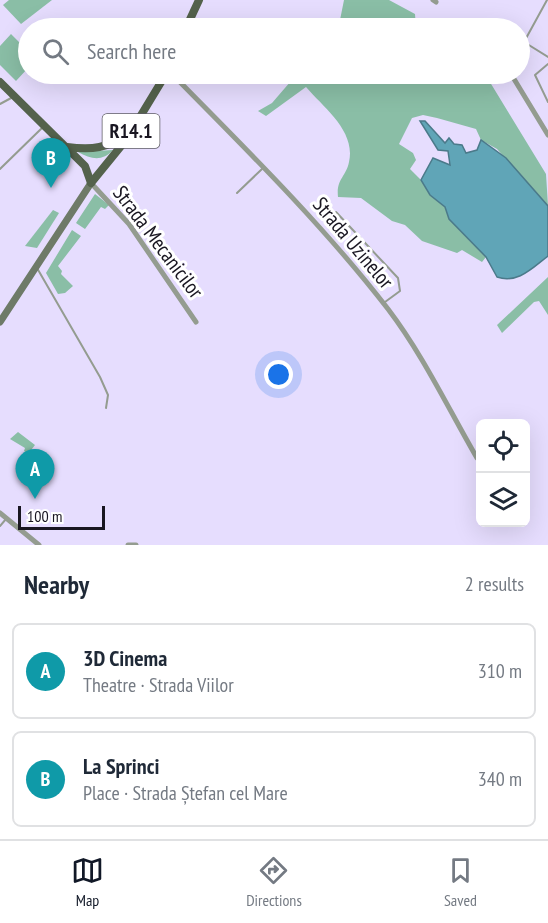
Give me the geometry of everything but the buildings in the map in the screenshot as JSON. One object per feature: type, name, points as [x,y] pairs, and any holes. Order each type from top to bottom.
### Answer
[{"type":"main road","points":[[191,18],[199,0]]},
{"type":"main road","name":"R14.1","points":[[0,82],[85,166],[91,183]]},
{"type":"main road","name":"R14.1","points":[[91,183],[133,128],[160,84]]},
{"type":"main road","name":"R14.1","points":[[67,147],[90,149],[106,146],[133,128]]},
{"type":"main road","points":[[0,322],[91,183]]},
{"type":"street","name":"Strada Uzinelor","points":[[182,84],[347,258],[383,303],[411,343],[476,456]]},
{"type":"street","points":[[517,84],[548,135]]},
{"type":"street","name":"Strada Mecanicilor","points":[[91,183],[129,224],[196,321]]},
{"type":"street","points":[[0,513],[39,545]]},
{"type":"street","points":[[128,545],[136,545]]},
{"type":"lane","points":[[530,31],[547,0]]},
{"type":"lane","points":[[530,46],[548,57]]},
{"type":"lane","points":[[548,64],[535,75],[548,102]]},
{"type":"lane","points":[[0,104],[14,96]]},
{"type":"lane","points":[[0,169],[45,126]]},
{"type":"lane","points":[[237,192],[261,171],[262,166]]},
{"type":"lane","points":[[336,212],[398,278],[400,287],[398,295],[383,303]]},
{"type":"lane","points":[[36,266],[100,377],[108,396],[105,408]]},
{"type":"lane","points":[[0,526],[6,519]]},
{"type":"shaded area","points":[[9,0],[52,0],[29,18],[18,18],[18,21],[3,5]]},
{"type":"shaded area","points":[[344,0],[389,0],[415,14],[415,18],[340,18]]},
{"type":"shaded area","points":[[11,34],[18,41],[18,79],[16,81],[0,65],[0,46]]},
{"type":"shaded area","points":[[288,84],[491,84],[546,174],[548,206],[497,149],[481,140],[476,129],[423,115],[412,118],[399,144],[413,153],[416,160],[410,169],[421,180],[430,195],[445,207],[449,219],[486,257],[482,262],[462,250],[457,253],[422,241],[405,225],[392,221],[361,198],[338,197],[338,186],[349,162],[348,140],[337,121],[306,87],[266,116],[258,111],[272,103]]},
{"type":"shaded area","points":[[420,121],[425,121],[445,143],[449,138],[454,144],[462,145],[466,153],[477,150],[481,140],[506,158],[548,206],[548,256],[518,277],[505,279],[497,277],[486,257],[449,219],[445,207],[430,195],[421,180],[433,158],[450,165],[448,151],[438,150]]},
{"type":"shaded area","points":[[113,150],[101,158],[78,152]]},
{"type":"shaded area","points":[[95,194],[109,205],[105,209],[101,207],[85,229],[76,223]]},
{"type":"shaded area","points":[[53,210],[59,213],[37,248],[25,246]]},
{"type":"shaded area","points":[[72,230],[81,236],[58,266],[62,271],[61,274],[73,286],[65,293],[58,294],[46,273]]},
{"type":"shaded area","points":[[548,277],[548,315],[539,301],[534,302],[502,333],[497,325]]},
{"type":"shaded area","points":[[18,432],[35,445],[28,454],[24,451],[25,448],[10,439]]},
{"type":"place","name":"La Sprinci","points":[[51,188]]},
{"type":"place","name":"3D Cinema","points":[[35,499]]}]
